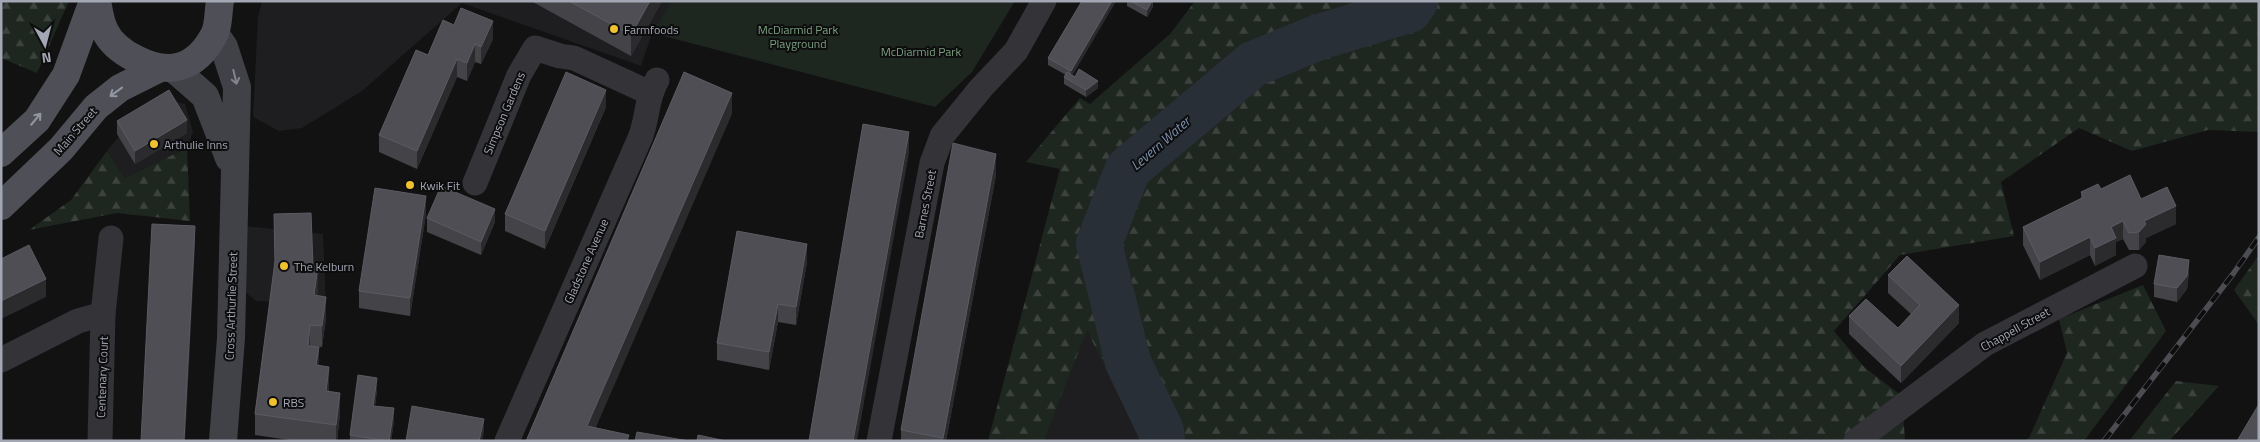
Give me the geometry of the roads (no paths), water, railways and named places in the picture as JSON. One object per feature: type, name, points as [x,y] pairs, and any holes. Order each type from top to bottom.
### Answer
[{"type":"main road","points":[[95,1],[103,26],[112,42],[128,55],[166,69]]},
{"type":"main road","points":[[1,153],[37,120],[66,75],[95,1]]},
{"type":"main road","name":"Main Street","points":[[1,206],[61,149],[96,107],[120,88],[195,58],[205,49],[214,13]]},
{"type":"main road","name":"Cross Arthurlie Street","points":[[214,13],[237,88],[231,338],[223,441]]},
{"type":"main road","name":"Cross Arthurlie Street","points":[[166,69],[205,96],[234,171]]},
{"type":"street","name":"Barnes Street","points":[[880,441],[932,163],[942,136],[980,88],[1016,51],[1044,1]]},
{"type":"street","name":"Simpson Gardens","points":[[475,183],[519,75],[535,48],[560,56],[574,58],[653,86]]},
{"type":"street","name":"Gladstone Avenue","points":[[507,441],[640,138],[653,86]]},
{"type":"street","name":"Centenary Court","points":[[100,441],[103,314],[111,238]]},
{"type":"street","name":"Chappell Street","points":[[1856,441],[1985,344],[2135,266]]},
{"type":"street","points":[[1,360],[78,321],[103,314]]},
{"type":"waterway","name":"Levern Water","points":[[1162,441],[1161,431],[1128,362],[1099,243],[1128,169],[1253,64],[1319,37],[1409,10],[1415,1]]},
{"type":"railway","points":[[2104,441],[2233,274],[2259,237]]},
{"type":"place","name":"Farmfoods","points":[[614,29]]},
{"type":"place","name":"Arthulie Inns","points":[[154,144]]},
{"type":"place","name":"Kwik Fit","points":[[410,185]]},
{"type":"place","name":"The Kelburn","points":[[284,266]]},
{"type":"place","name":"RBS","points":[[273,402]]},
{"type":"park label","name":"McDiarmid Park Playground","points":[[798,36]]},
{"type":"park label","name":"McDiarmid Park","points":[[921,51]]}]
